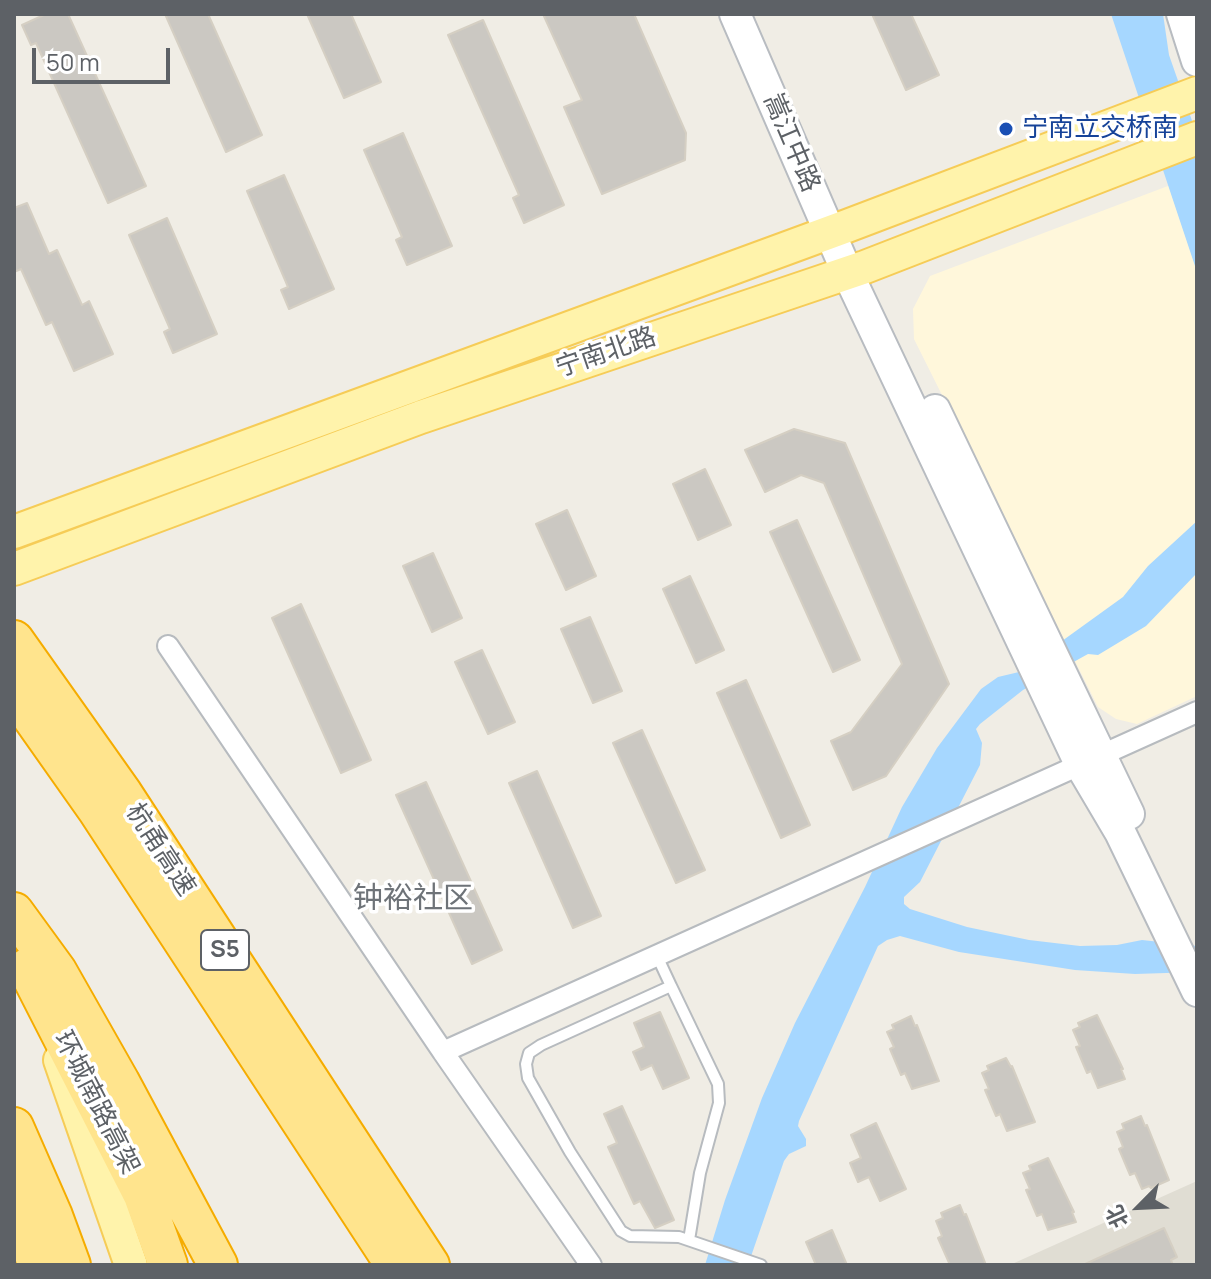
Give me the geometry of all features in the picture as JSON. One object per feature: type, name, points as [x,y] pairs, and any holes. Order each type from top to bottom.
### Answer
[{"type":"highway","name":"杭甬高速","points":[[14,640],[123,794],[430,1265]]},
{"type":"highway","name":"杭甬高速","points":[[14,692],[98,811],[395,1265]]},
{"type":"highway","points":[[14,912],[57,971],[218,1265]]},
{"type":"highway","name":"环城南路高架","points":[[14,946],[143,1195],[168,1265]]},
{"type":"highway","points":[[120,1082],[240,1265]]},
{"type":"highway","points":[[14,1127],[71,1265]]},
{"type":"highway","points":[[14,1186],[37,1265]]},
{"type":"main road","name":"宁南北路","points":[[14,532],[838,229],[1197,93]]},
{"type":"main road","name":"宁南北路","points":[[14,569],[436,412],[856,270],[1197,138]]},
{"type":"main road","points":[[14,965],[43,1013],[131,1265]]},
{"type":"main road","points":[[14,1157],[60,1265]]},
{"type":"street","name":"嵩江中路","points":[[735,14],[856,270]]},
{"type":"street","name":"嵩江中路","points":[[755,14],[838,229]]},
{"type":"street","points":[[1182,14],[1197,61]]},
{"type":"street","points":[[856,270],[1077,700],[1091,761],[1179,917],[1197,956]]},
{"type":"street","points":[[856,270],[1091,761],[1120,832],[1197,991]]},
{"type":"street","points":[[168,646],[591,1265]]},
{"type":"street","points":[[443,1052],[1197,712]]},
{"type":"lane","points":[[657,956],[718,1084],[719,1103],[700,1173],[689,1240]]},
{"type":"lane","points":[[671,986],[541,1045],[529,1053],[526,1064],[528,1078],[570,1152],[621,1231],[630,1236],[654,1235],[689,1240],[761,1265]]},
{"type":"shaded area","points":[[1197,175],[1197,696],[1137,724],[1116,719],[1098,707],[914,339],[913,309],[930,276]]},
{"type":"shaded area","points":[[1197,1181],[1197,1265],[1012,1264]]},
{"type":"water","points":[[1111,14],[1163,14],[1169,55],[1197,135],[1197,272]]},
{"type":"water","points":[[1197,521],[1197,573],[1146,626],[1098,655],[1088,654],[1023,690],[976,729],[982,743],[980,765],[920,882],[904,897],[904,904],[910,909],[967,927],[1029,940],[1080,946],[1117,945],[1142,940],[1197,946],[1197,972],[1135,974],[1075,970],[959,952],[900,936],[887,940],[878,946],[799,1121],[806,1146],[789,1154],[784,1161],[748,1265],[705,1265],[762,1098],[795,1023],[902,807],[937,748],[981,689],[998,677],[1019,672],[1123,597],[1148,566]]},
{"type":"building","points":[[46,14],[68,14],[146,186],[108,203],[36,43],[31,45],[22,25]]},
{"type":"building","points":[[165,14],[208,14],[262,135],[226,152]]},
{"type":"building","points":[[307,14],[351,14],[381,82],[344,98]]},
{"type":"building","points":[[543,14],[634,14],[686,133],[685,160],[602,194],[564,107],[582,100]]},
{"type":"building","points":[[872,14],[911,14],[939,75],[906,90]]},
{"type":"building","points":[[483,20],[564,205],[524,223],[513,198],[519,195],[448,35]]},
{"type":"building","points":[[403,133],[452,246],[407,265],[396,240],[402,237],[364,150]]},
{"type":"building","points":[[284,175],[334,289],[289,309],[281,290],[288,287],[247,191]]},
{"type":"building","points":[[27,203],[49,254],[57,250],[82,305],[89,301],[113,354],[74,371],[52,322],[46,325],[21,269],[14,272],[14,208]]},
{"type":"building","points":[[167,218],[217,334],[173,353],[164,332],[170,329],[129,235]]},
{"type":"building","points":[[794,429],[845,443],[949,684],[886,776],[853,790],[831,741],[851,732],[902,664],[824,483],[801,475],[765,492],[745,450]]},
{"type":"building","points":[[705,469],[731,525],[698,540],[673,484]]},
{"type":"building","points":[[567,510],[596,576],[566,590],[536,524]]},
{"type":"building","points":[[797,520],[860,660],[833,672],[770,532]]},
{"type":"building","points":[[433,553],[462,618],[432,632],[403,566]]},
{"type":"building","points":[[690,576],[724,650],[696,663],[663,589]]},
{"type":"building","points":[[301,604],[371,760],[341,773],[272,618]]},
{"type":"building","points":[[590,617],[622,691],[593,703],[561,629]]},
{"type":"building","points":[[482,650],[515,722],[488,734],[455,662]]},
{"type":"building","points":[[746,680],[810,825],[781,838],[717,693]]},
{"type":"building","points":[[642,730],[705,870],[676,883],[613,743]]},
{"type":"building","points":[[537,771],[601,916],[573,928],[509,783]]},
{"type":"building","points":[[426,782],[502,950],[472,964],[396,795]]},
{"type":"building","points":[[660,1012],[689,1078],[663,1089],[652,1065],[641,1070],[633,1052],[644,1047],[634,1023]]},
{"type":"building","points":[[1097,1015],[1125,1079],[1098,1088],[1091,1071],[1087,1073],[1076,1047],[1080,1046],[1073,1030],[1080,1027],[1078,1023]]},
{"type":"building","points":[[911,1016],[939,1081],[912,1089],[905,1073],[901,1075],[890,1049],[894,1047],[887,1032],[894,1029],[892,1025]]},
{"type":"building","points":[[1006,1058],[1035,1122],[1007,1131],[1000,1114],[996,1116],[985,1090],[989,1089],[982,1073],[989,1070],[987,1066]]},
{"type":"building","points":[[622,1106],[674,1220],[655,1228],[640,1201],[634,1204],[608,1147],[617,1143],[604,1114]]},
{"type":"building","points":[[1141,1116],[1169,1180],[1142,1189],[1135,1173],[1130,1175],[1119,1149],[1123,1147],[1117,1132],[1124,1129],[1122,1124]]},
{"type":"building","points":[[876,1123],[906,1189],[880,1201],[869,1177],[858,1182],[850,1163],[861,1158],[851,1135]]},
{"type":"building","points":[[1048,1158],[1076,1222],[1048,1230],[1042,1214],[1037,1216],[1026,1190],[1030,1189],[1023,1173],[1031,1170],[1029,1166]]},
{"type":"building","points":[[960,1205],[986,1265],[950,1265],[938,1238],[942,1236],[936,1221],[943,1218],[941,1213]]},
{"type":"building","points":[[1164,1228],[1177,1257],[1171,1260],[1173,1265],[1083,1265]]},
{"type":"building","points":[[832,1230],[847,1265],[816,1265],[806,1242]]},
{"type":"place","name":"宁南立交桥南","points":[[1006,129]]},
{"type":"district","name":"钟裕社区","points":[[413,900]]}]
